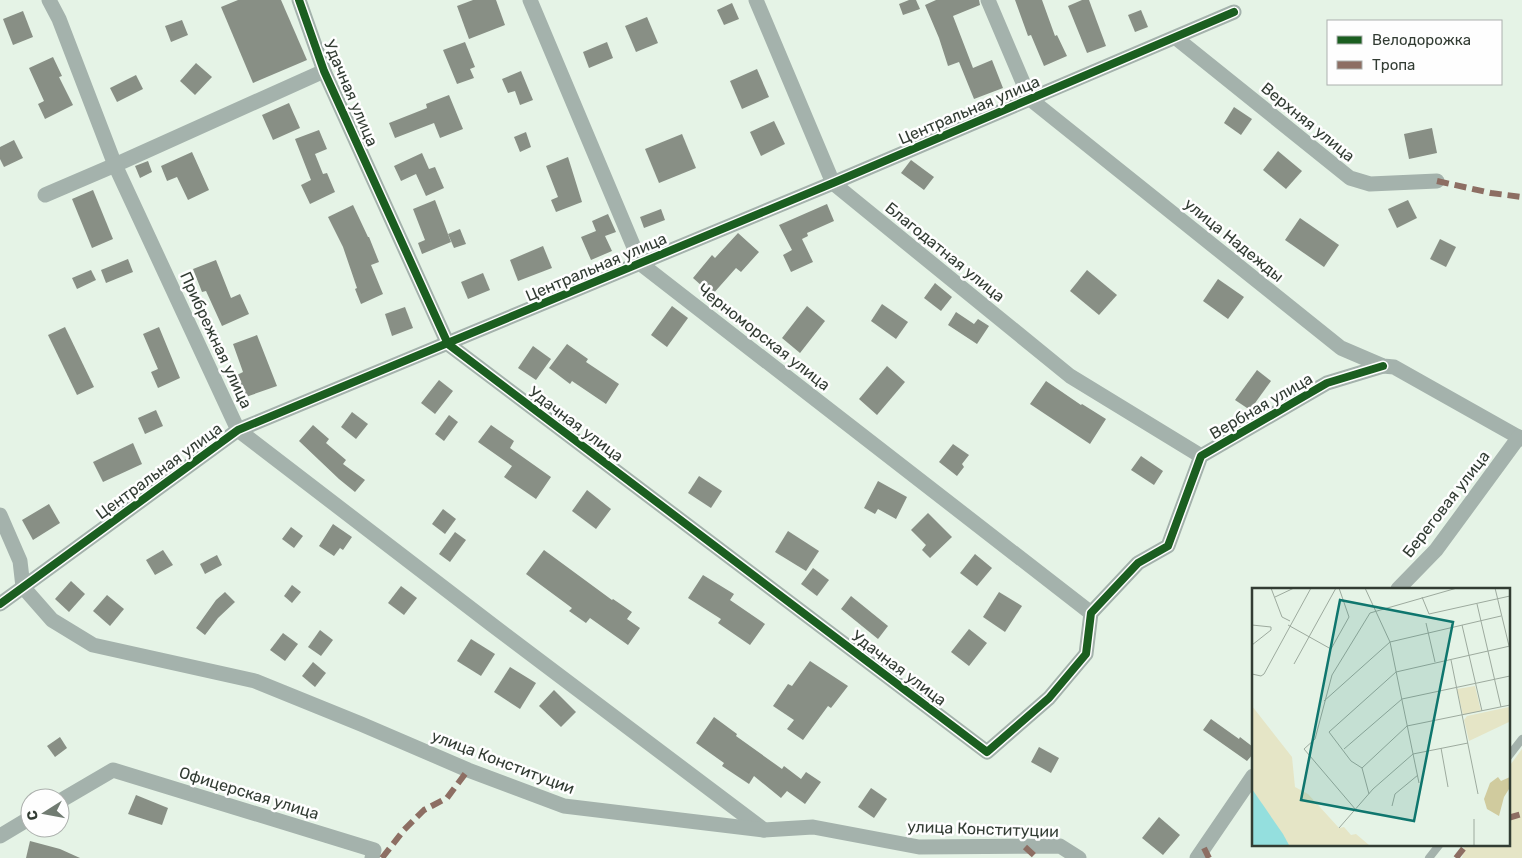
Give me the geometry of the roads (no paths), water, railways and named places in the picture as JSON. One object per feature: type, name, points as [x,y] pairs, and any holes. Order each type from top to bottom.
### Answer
[{"type":"street","name":"Прибрежная улица","points":[[49,0],[59,19],[115,165],[238,430],[764,830]]},
{"type":"street","name":"Удачная улица","points":[[300,0],[324,71],[448,344],[987,752],[1049,698],[1086,654],[1091,613]]},
{"type":"street","name":"Черноморская улица","points":[[530,0],[641,264],[1091,613]]},
{"type":"street","name":"Благодатная улица","points":[[756,0],[833,183],[1070,376],[1201,456]]},
{"type":"street","name":"улица Надежды","points":[[988,0],[1030,99],[1341,348],[1383,366],[1394,367],[1521,438]]},
{"type":"street","name":"Центральная улица","points":[[0,604],[238,430],[641,264],[1234,12]]},
{"type":"street","name":"Верхняя улица","points":[[1176,38],[1350,178],[1370,184],[1437,181]]},
{"type":"street","points":[[45,195],[324,71]]},
{"type":"street","name":"Вербная улица","points":[[1091,613],[1138,563],[1168,546],[1201,456],[1327,383],[1383,366]]},
{"type":"street","name":"Береговая улица","points":[[1399,588],[1436,550],[1521,438]]},
{"type":"street","points":[[0,515],[20,562],[23,588]]},
{"type":"street","name":"улица Конституции","points":[[23,588],[52,620],[93,645],[255,681],[362,724],[468,770],[564,806],[764,830],[813,827],[919,847],[1060,846],[1079,858]]},
{"type":"street","name":"Офицерская улица","points":[[70,795],[113,770],[373,854]]},
{"type":"street","points":[[1200,853],[1252,777]]},
{"type":"street","points":[[0,836],[20,824]]},
{"type":"lane","points":[[1510,754],[1522,739]]},
{"type":"lane","points":[[1429,858],[1438,846]]}]
